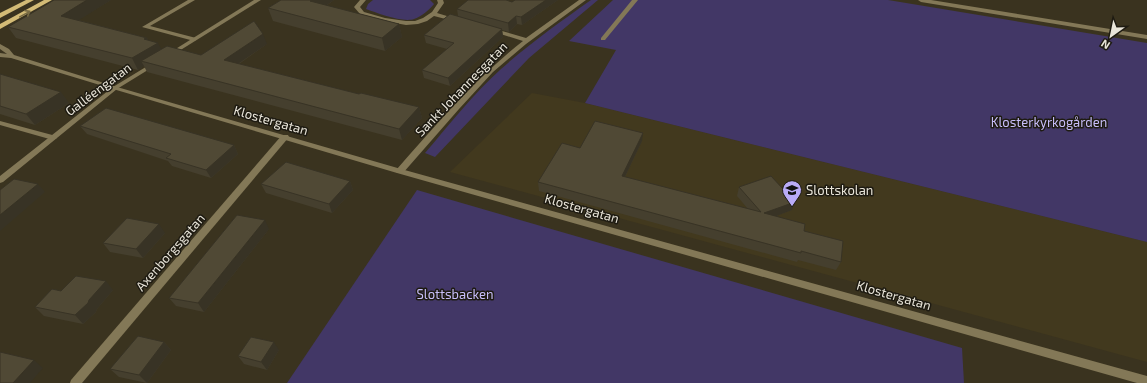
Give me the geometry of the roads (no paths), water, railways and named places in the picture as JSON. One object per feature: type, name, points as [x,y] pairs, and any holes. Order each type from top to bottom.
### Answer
[{"type":"main road","points":[[0,16],[31,0]]},
{"type":"main road","points":[[0,27],[49,0]]},
{"type":"street","points":[[192,0],[145,27],[194,39]]},
{"type":"street","name":"Galléengatan","points":[[0,180],[114,88],[258,0]]},
{"type":"street","points":[[363,0],[357,7],[362,13],[407,24],[418,23],[433,14],[441,3],[440,0]]},
{"type":"street","name":"Sankt Johannesgatan","points":[[400,171],[492,71],[527,40],[583,0]]},
{"type":"street","points":[[603,39],[634,0]]},
{"type":"street","points":[[921,0],[1147,37]]},
{"type":"street","points":[[964,7],[969,2]]},
{"type":"street","points":[[433,14],[466,22]]},
{"type":"street","points":[[486,28],[527,40]]},
{"type":"street","name":"Klostergatan","points":[[0,46],[7,50],[12,56]]},
{"type":"street","name":"Klostergatan","points":[[0,55],[12,56],[114,88],[400,171],[1147,381]]},
{"type":"street","points":[[0,123],[53,138]]},
{"type":"street","name":"Axenborgsgatan","points":[[75,383],[286,137]]},
{"type":"place","name":"Slottskolan","points":[[792,207]]},
{"type":"park label","name":"Klosterkyrkogården","points":[[1049,122]]},
{"type":"park label","name":"Slottsbacken","points":[[455,294]]}]
